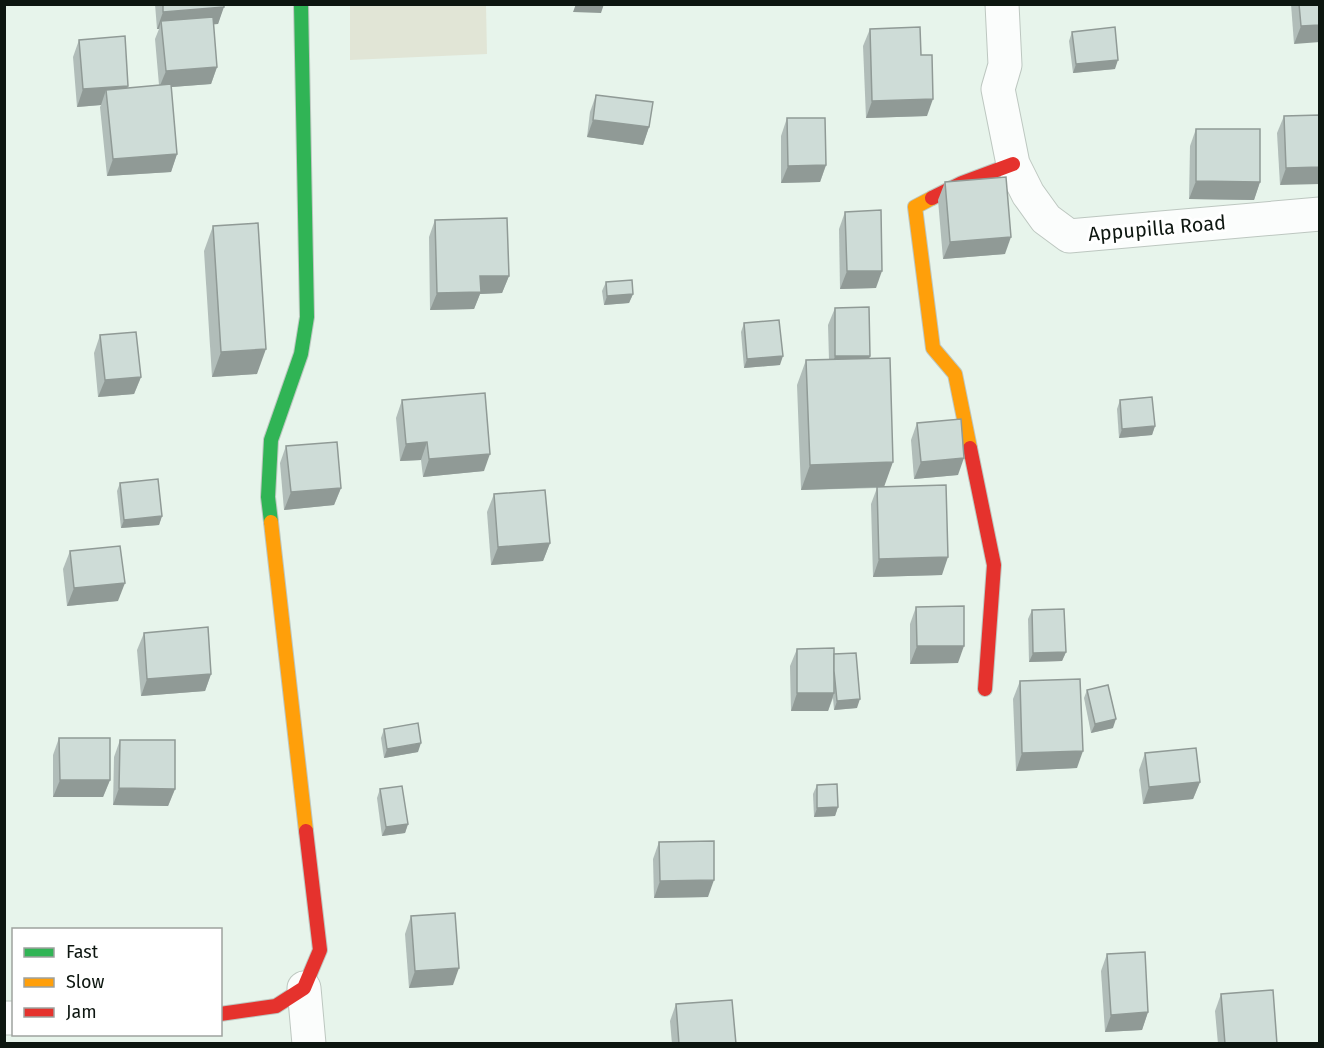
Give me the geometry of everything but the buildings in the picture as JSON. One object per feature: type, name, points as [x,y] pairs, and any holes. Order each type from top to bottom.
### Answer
[{"type":"street","points":[[301,4],[308,317],[301,354],[271,440],[268,496],[320,950],[304,988],[309,1044]]},
{"type":"street","name":"Appupilla Road","points":[[1002,4],[1005,65],[998,89],[1013,164],[1028,194],[1046,219],[1069,237],[1320,214]]},
{"type":"street","points":[[985,689],[994,566],[955,374],[933,348],[915,207],[962,183],[1013,164]]},
{"type":"street","points":[[222,1014],[276,1006],[304,988]]},
{"type":"shaded area","points":[[350,5],[486,5],[487,54],[350,60]]},
{"type":"traffic: fast","points":[[271,522],[268,497],[271,440],[301,354],[307,317],[301,4]]},
{"type":"traffic: slow","points":[[932,198],[915,207],[933,348],[955,374],[970,448]]},
{"type":"traffic: slow","points":[[271,522],[306,831]]},
{"type":"traffic: jam","points":[[932,198],[962,183],[1013,164]]},
{"type":"traffic: jam","points":[[970,448],[994,565],[985,689]]},
{"type":"traffic: jam","points":[[222,1014],[276,1006],[304,988],[320,950],[306,831]]}]
